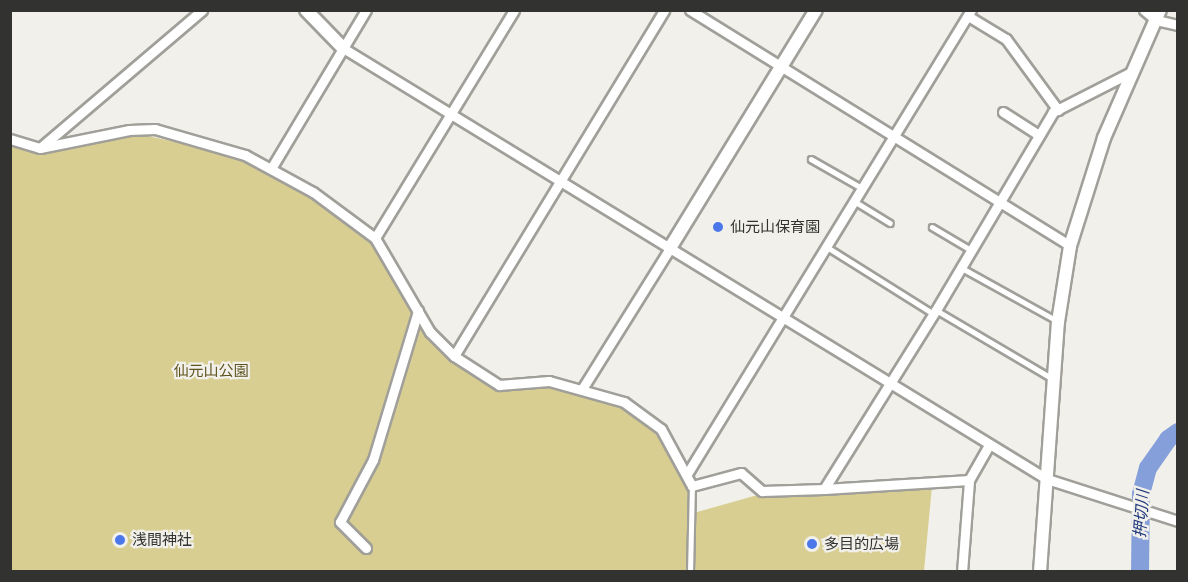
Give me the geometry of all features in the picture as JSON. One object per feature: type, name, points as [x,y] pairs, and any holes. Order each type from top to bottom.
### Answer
[{"type":"street","points":[[40,148],[202,10]]},
{"type":"street","points":[[306,10],[343,48],[1047,479],[1178,521]]},
{"type":"street","points":[[272,167],[366,10]]},
{"type":"street","points":[[375,238],[514,10]]},
{"type":"street","points":[[454,356],[664,10]]},
{"type":"street","points":[[690,10],[1070,246]]},
{"type":"street","points":[[582,389],[816,10]]},
{"type":"street","points":[[1144,10],[1178,25]]},
{"type":"street","points":[[687,474],[852,200],[969,13],[1006,39],[1058,110]]},
{"type":"street","points":[[1040,572],[1058,322],[1070,246],[1092,169],[1158,15]]},
{"type":"street","points":[[824,489],[935,312],[1039,135],[1058,110],[1133,71]]},
{"type":"street","points":[[1003,112],[1039,135]]},
{"type":"street","points":[[10,139],[40,148],[129,130],[154,129],[245,155],[272,167],[375,238],[430,332],[454,356],[499,385],[549,381],[624,402],[661,429],[692,486],[741,473],[762,491],[969,480]]},
{"type":"street","points":[[366,548],[340,522],[373,460],[418,311]]},
{"type":"street","points":[[962,572],[969,480],[989,445]]},
{"type":"lane","points":[[811,159],[860,187]]},
{"type":"lane","points":[[852,200],[890,223]]},
{"type":"lane","points":[[932,227],[972,251]]},
{"type":"lane","points":[[824,246],[1054,380]]},
{"type":"lane","points":[[962,267],[1058,322]]},
{"type":"lane","points":[[690,572],[692,486]]},
{"type":"green space","name":"仙元山公園","points":[[134,133],[244,157],[312,196],[375,242],[445,353],[487,383],[500,388],[545,386],[569,389],[616,404],[642,419],[671,452],[689,493],[690,514],[754,496],[932,486],[924,571],[11,571],[10,143],[41,152]]},
{"type":"waterway","name":"押切川","points":[[1140,572],[1141,494],[1148,468],[1168,439],[1178,432]]},
{"type":"place","name":"仙元山保育園","points":[[718,227]]},
{"type":"place","name":"浅間神社","points":[[120,540]]},
{"type":"place","name":"多目的広場","points":[[812,544]]}]
